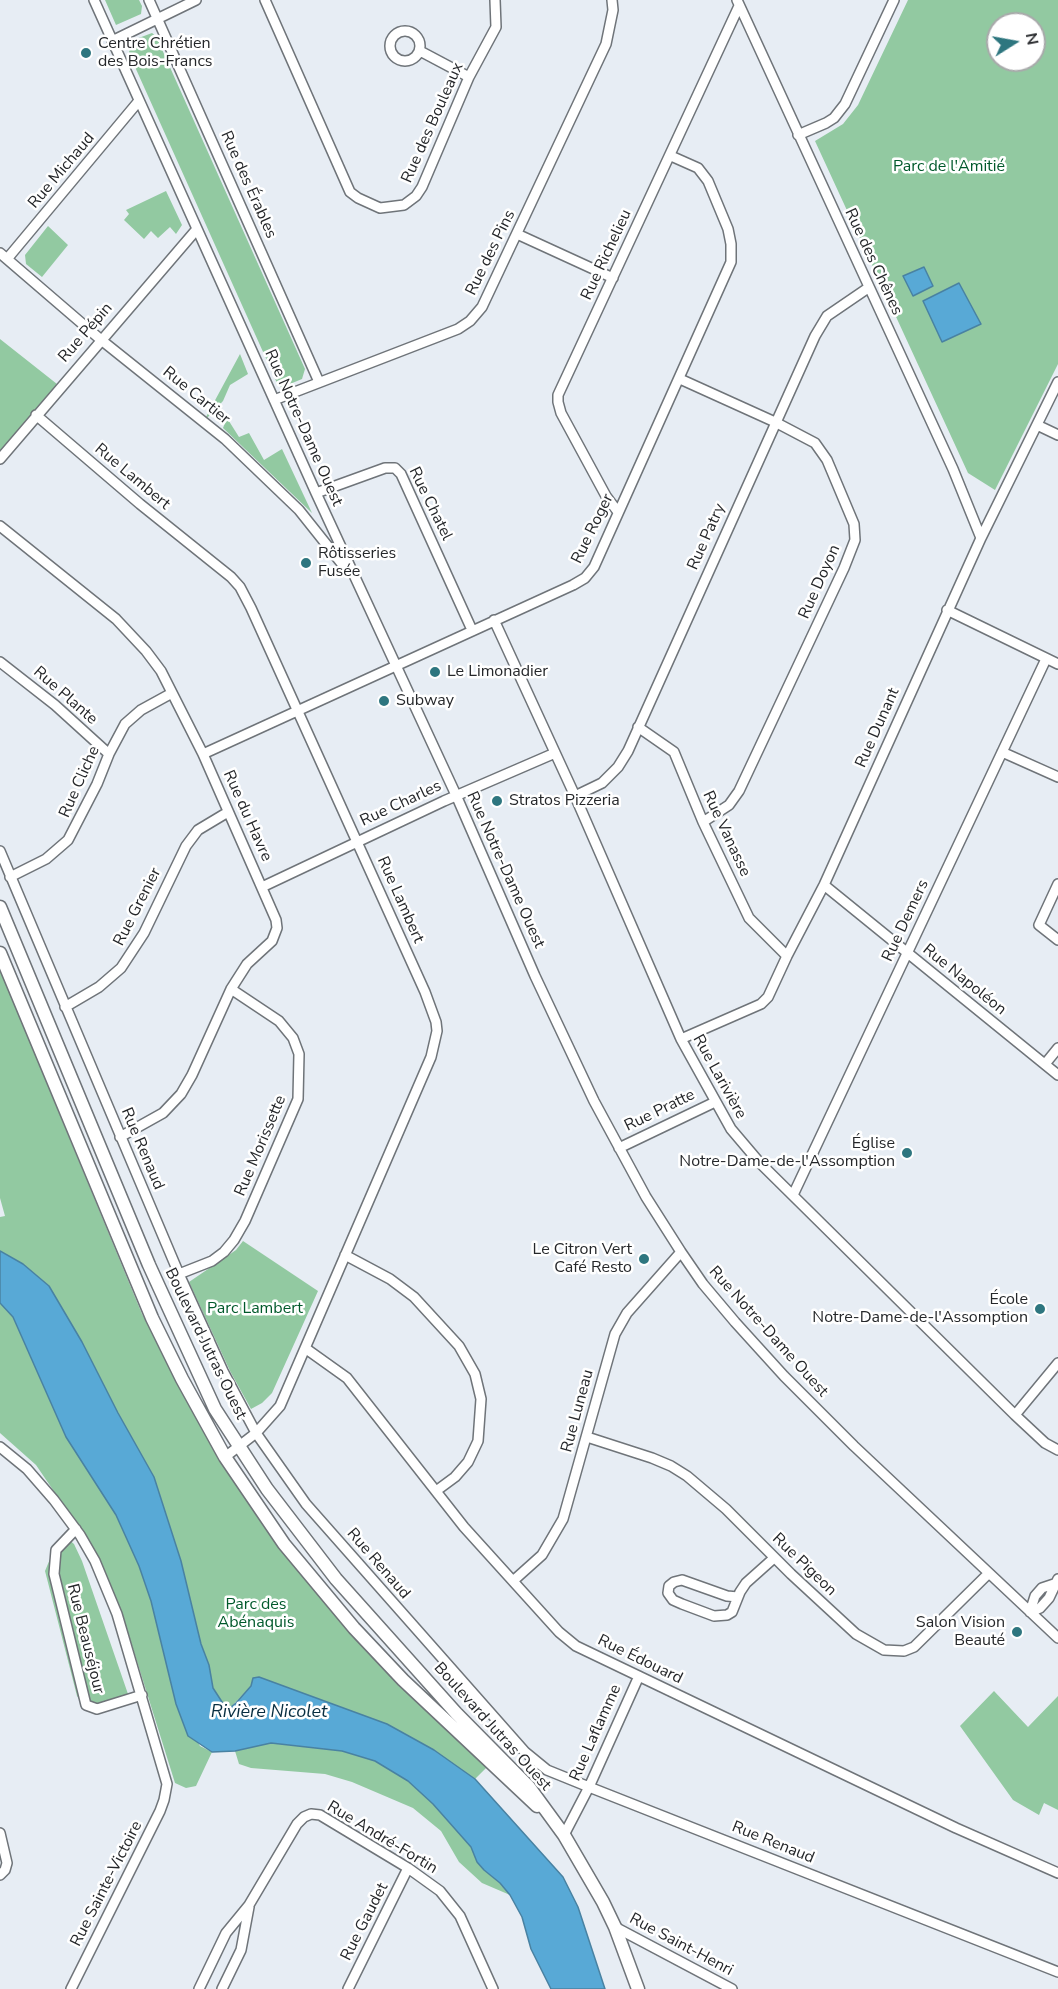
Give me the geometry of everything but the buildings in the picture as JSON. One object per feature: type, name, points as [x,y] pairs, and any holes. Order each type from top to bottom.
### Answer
[{"type":"main road","name":"Boulevard Jutras Ouest","points":[[0,907],[171,1315],[215,1409],[238,1447],[336,1579],[456,1713],[529,1787],[591,1877],[615,1927],[638,1989]]},
{"type":"main road","name":"Boulevard Jutras Ouest","points":[[0,953],[148,1308],[182,1379],[225,1457],[284,1544],[354,1628],[403,1680],[549,1817]]},
{"type":"street","name":"Rue Notre-Dame Ouest","points":[[94,0],[316,493],[456,795],[535,976],[594,1101],[619,1148],[681,1252],[726,1312],[788,1380],[988,1574],[1058,1638]]},
{"type":"street","name":"Rue des Érables","points":[[149,0],[319,382]]},
{"type":"street","points":[[112,41],[196,0]]},
{"type":"street","name":"Rue des Bouleaux","points":[[265,0],[350,192],[380,208],[404,204],[416,196],[422,187],[469,77],[496,27],[495,0]]},
{"type":"street","name":"Rue des Pins","points":[[274,400],[444,335],[470,321],[482,307],[606,44],[613,10],[612,0]]},
{"type":"street","points":[[798,135],[834,118],[845,104],[894,0]]},
{"type":"street","name":"Rue des Chênes","points":[[738,3],[953,469],[981,538]]},
{"type":"street","name":"Rue Richelieu","points":[[618,512],[606,496],[561,413],[558,402],[563,381],[671,156],[738,3]]},
{"type":"street","points":[[420,51],[469,77]]},
{"type":"street","name":"Rue Michaud","points":[[4,256],[138,102]]},
{"type":"street","name":"Rue Roger","points":[[203,754],[573,585],[585,578],[594,567],[680,380],[731,262],[728,230],[703,174],[692,164],[671,156]]},
{"type":"street","name":"Rue Pépin","points":[[0,459],[100,339],[197,229]]},
{"type":"street","points":[[518,234],[613,278]]},
{"type":"street","name":"Rue Cartier","points":[[4,256],[100,339],[225,439],[299,510],[356,580]]},
{"type":"street","name":"Rue Patry","points":[[575,796],[602,783],[618,767],[628,751],[775,422],[821,325],[827,316],[868,288]]},
{"type":"street","name":"Rue Doyon","points":[[680,380],[775,422],[807,438],[823,451],[850,512],[854,524],[855,540],[739,791],[729,805],[703,822]]},
{"type":"street","name":"Rue Dunant","points":[[681,1039],[761,1004],[768,998],[824,885],[981,538],[1058,382]]},
{"type":"street","name":"Rue Lambert","points":[[36,415],[140,504],[231,577],[240,587],[252,608],[357,841],[425,992],[436,1022],[431,1057],[280,1406],[256,1433],[225,1457]]},
{"type":"street","points":[[1037,425],[1058,435]]},
{"type":"street","name":"Rue Chatel","points":[[316,493],[385,468],[395,468],[406,484],[472,630]]},
{"type":"street","name":"Rue du Havre","points":[[0,526],[116,619],[161,671],[203,754],[276,920],[277,928],[272,941],[247,964],[231,989],[181,1094],[163,1113],[120,1137]]},
{"type":"street","points":[[948,610],[1058,664]]},
{"type":"street","name":"Rue Larivière","points":[[494,621],[575,796],[681,1039],[731,1129],[746,1149],[1015,1415],[1045,1443],[1058,1449]]},
{"type":"street","name":"Rue Demers","points":[[792,1195],[1047,658]]},
{"type":"street","name":"Rue Plante","points":[[0,662],[55,705],[109,754]]},
{"type":"street","name":"Rue Cliche","points":[[10,877],[46,859],[68,840],[97,784],[120,732],[133,716],[172,693]]},
{"type":"street","name":"Rue Vanasse","points":[[638,727],[674,752],[703,822],[749,918],[787,956]]},
{"type":"street","points":[[1002,752],[1058,777]]},
{"type":"street","name":"Rue Charles","points":[[262,887],[456,795],[555,753]]},
{"type":"street","name":"Rue Grenier","points":[[65,1007],[99,987],[121,968],[144,933],[186,846],[198,830],[228,812]]},
{"type":"street","name":"Rue Renaud","points":[[0,851],[178,1274],[223,1371],[256,1433],[306,1504],[525,1752],[547,1770],[1058,1972]]},
{"type":"street","points":[[1058,884],[1039,925],[1058,940]]},
{"type":"street","name":"Rue Napoléon","points":[[824,885],[1058,1075]]},
{"type":"street","name":"Rue Morissette","points":[[178,1274],[212,1261],[234,1240],[245,1221],[298,1099],[299,1054],[293,1038],[279,1022],[231,989]]},
{"type":"street","points":[[1045,1064],[1058,1048]]},
{"type":"street","name":"Rue Pratte","points":[[619,1148],[715,1102]]},
{"type":"street","name":"Rue Luneau","points":[[513,1581],[542,1555],[563,1519],[615,1334],[627,1313],[681,1252]]},
{"type":"street","points":[[345,1255],[390,1279],[414,1297],[459,1346],[475,1374],[481,1399],[478,1441],[468,1462],[455,1477],[436,1491]]},
{"type":"street","name":"Rue Édouard","points":[[305,1348],[347,1378],[464,1527],[567,1640],[956,1828],[1058,1873]]},
{"type":"street","points":[[1015,1415],[1058,1363]]},
{"type":"street","name":"Rue Pigeon","points":[[587,1437],[631,1450],[681,1472],[727,1511],[856,1634],[884,1650],[894,1652],[914,1647],[988,1574]]},
{"type":"street","name":"Rue Beauséjour","points":[[0,1446],[27,1469],[76,1529],[95,1561],[117,1614],[142,1695],[165,1773],[166,1792]]},
{"type":"street","name":"Rue Beauséjour","points":[[76,1529],[56,1550],[54,1574],[86,1706],[97,1709],[142,1695]]},
{"type":"street","points":[[738,1597],[727,1596],[682,1580],[669,1586],[668,1593],[673,1600],[682,1604],[721,1616],[732,1612],[746,1583],[774,1558]]},
{"type":"street","points":[[1030,1612],[1040,1608],[1049,1598],[1056,1581]]},
{"type":"street","name":"Rue Laflamme","points":[[564,1835],[589,1787],[639,1676]]},
{"type":"street","name":"Rue Sainte-Victoire","points":[[71,1989],[160,1811],[166,1792]]},
{"type":"street","name":"Rue André-Fortin","points":[[249,1905],[297,1824],[304,1816],[320,1815],[408,1868],[440,1891],[460,1916],[490,1987]]},
{"type":"street","points":[[0,1833],[7,1863],[0,1875]]},
{"type":"street","name":"Rue Gaudet","points":[[348,1989],[408,1868]]},
{"type":"street","points":[[199,1989],[226,1933],[249,1905]]},
{"type":"street","points":[[222,1989],[241,1950],[249,1905]]},
{"type":"street","name":"Rue Saint-Henri","points":[[615,1927],[732,1989]]},
{"type":"green space","points":[[105,0],[139,0],[142,6],[141,14],[116,25]]},
{"type":"green space","name":"Parc de l'Amitié","points":[[908,0],[1058,0],[1058,364],[995,490],[968,473],[815,141],[843,124],[858,105]]},
{"type":"green space","points":[[152,33],[156,36],[305,369],[302,379],[285,386],[281,387],[277,383],[131,58],[129,52],[132,43]]},
{"type":"green space","points":[[166,191],[182,225],[176,234],[170,227],[158,238],[151,231],[144,239],[124,220],[129,214],[126,210]]},
{"type":"green space","points":[[48,226],[68,245],[42,277],[26,264],[25,255]]},
{"type":"green space","points":[[0,339],[57,384],[0,452]]},
{"type":"green space","points":[[240,354],[248,374],[230,385],[223,401],[207,418],[206,417]]},
{"type":"green space","points":[[227,418],[239,437],[249,433],[264,460],[282,449],[312,513],[223,428]]},
{"type":"green space","name":"Parc des Abénaquis","points":[[0,970],[142,1314],[217,1456],[271,1536],[349,1630],[420,1705],[488,1766],[475,1779],[387,1724],[253,1678],[251,1686],[231,1707],[224,1706],[213,1688],[181,1561],[154,1477],[82,1342],[49,1286],[23,1264],[0,1251],[0,1217],[5,1216],[0,1198]]},
{"type":"green space","name":"Parc Lambert","points":[[243,1241],[318,1291],[272,1393],[262,1403],[251,1409],[230,1371],[189,1282],[236,1250]]},
{"type":"green space","points":[[0,1303],[13,1317],[66,1437],[116,1515],[139,1566],[151,1601],[176,1704],[200,1746],[212,1752],[196,1786],[186,1788],[175,1783],[121,1610],[96,1553],[36,1465],[0,1433]]},
{"type":"green space","points":[[67,1538],[74,1544],[82,1561],[128,1694],[89,1706],[82,1704],[77,1696],[45,1571],[63,1539]]},
{"type":"green space","points":[[994,1691],[1028,1727],[1058,1696],[1058,1810],[1044,1803],[1039,1815],[1013,1800],[960,1726]]},
{"type":"green space","points":[[271,1743],[342,1751],[375,1761],[408,1781],[455,1828],[471,1847],[477,1862],[510,1895],[482,1883],[459,1862],[441,1831],[413,1808],[352,1782],[325,1774],[251,1768],[239,1764],[235,1751]]},
{"type":"water","points":[[924,267],[933,286],[913,296],[903,276]]},
{"type":"water","points":[[959,283],[981,324],[942,342],[923,301]]},
{"type":"water","name":"Rivière Nicolet","points":[[0,1251],[23,1264],[49,1286],[82,1342],[154,1477],[181,1561],[213,1688],[224,1705],[231,1707],[236,1703],[251,1686],[253,1678],[259,1677],[387,1724],[434,1750],[475,1779],[563,1877],[578,1907],[605,1989],[551,1989],[531,1949],[522,1917],[510,1895],[477,1862],[471,1847],[433,1804],[408,1781],[375,1761],[342,1751],[271,1743],[235,1751],[212,1752],[188,1736],[176,1704],[151,1601],[139,1566],[116,1515],[66,1437],[13,1317],[0,1303]]},
{"type":"place","name":"Centre Chrétien des Bois-Francs","points":[[86,53]]},
{"type":"place","name":"Rôtisseries Fusée","points":[[306,563]]},
{"type":"place","name":"Le Limonadier","points":[[435,672]]},
{"type":"place","name":"Subway","points":[[384,701]]},
{"type":"place","name":"Stratos Pizzeria","points":[[497,801]]},
{"type":"place","name":"Église Notre-Dame-de-l'Assomption","points":[[907,1153]]},
{"type":"place","name":"Le Citron Vert Café Resto","points":[[644,1259]]},
{"type":"place","name":"École Notre-Dame-de-l'Assomption","points":[[1040,1309]]},
{"type":"place","name":"Salon Vision Beauté","points":[[1017,1632]]}]
